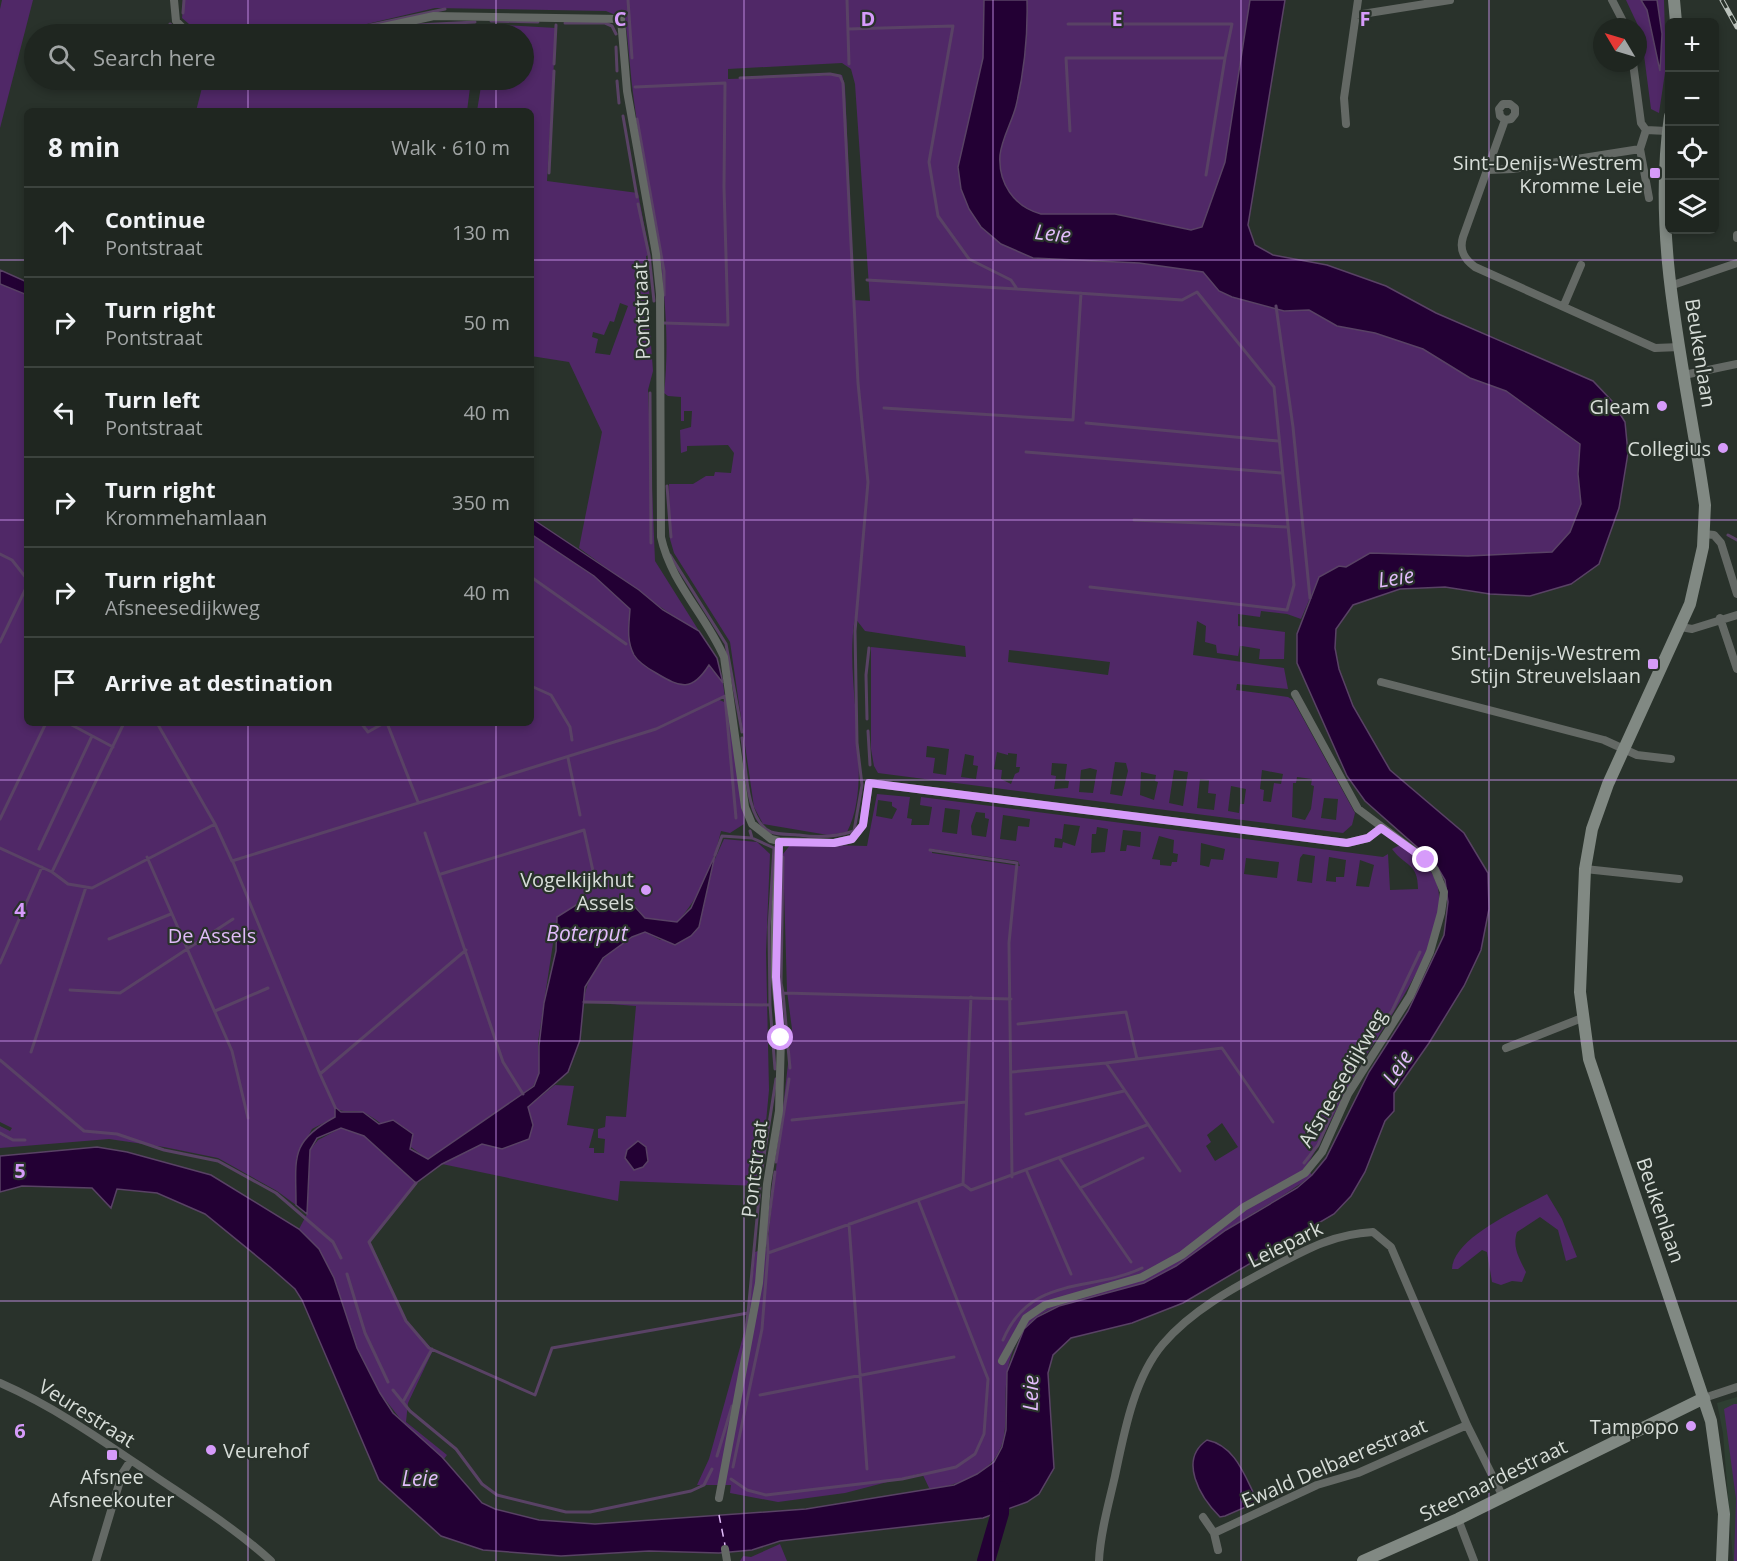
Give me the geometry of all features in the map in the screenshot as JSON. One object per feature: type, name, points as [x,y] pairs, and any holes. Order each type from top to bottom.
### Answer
[{"type":"street","points":[[174,0],[176,21],[179,24]]},
{"type":"street","points":[[1346,124],[1344,98],[1358,0]]},
{"type":"street","points":[[1356,15],[1402,4],[1450,0]]},
{"type":"street","points":[[1612,0],[1621,18]]},
{"type":"street","points":[[1674,0],[1676,18]]},
{"type":"street","name":"Pontstraat","points":[[397,24],[434,16],[621,19],[627,91],[656,254],[660,294],[661,537],[666,558],[716,639],[724,657],[748,816],[758,829],[779,842],[775,922],[776,977],[781,1038],[779,1111],[767,1184],[759,1283],[719,1498]]},
{"type":"street","points":[[1634,72],[1641,123],[1646,130]]},
{"type":"street","points":[[1505,120],[1461,243],[1464,256],[1475,267],[1564,305],[1655,348],[1680,347]]},
{"type":"street","points":[[1646,130],[1665,131]]},
{"type":"street","points":[[1646,130],[1640,149],[1649,198]]},
{"type":"street","points":[[1487,170],[1513,169],[1640,149]]},
{"type":"street","name":"Beukenlaan","points":[[1665,152],[1664,226],[1670,286],[1705,505],[1704,534],[1698,576],[1681,627],[1599,808],[1585,869],[1581,966],[1582,1018],[1589,1059],[1704,1398],[1717,1448],[1724,1514],[1722,1561]]},
{"type":"street","name":"Beukenlaan","points":[[1670,286],[1737,263]]},
{"type":"street","points":[[1564,305],[1581,265]]},
{"type":"street","points":[[1684,375],[1737,364]]},
{"type":"street","points":[[1704,534],[1714,536],[1721,543],[1737,594]]},
{"type":"street","points":[[1681,627],[1692,629],[1720,618],[1737,615]]},
{"type":"street","points":[[1720,618],[1737,669]]},
{"type":"street","points":[[1381,682],[1604,740],[1637,755],[1671,759]]},
{"type":"street","name":"Afsneesedijkweg","points":[[1002,1361],[1026,1318],[1045,1305],[1142,1277],[1172,1261],[1244,1207],[1305,1173],[1322,1152],[1348,1094],[1410,996],[1430,952],[1441,913],[1444,892],[1435,870],[1426,860],[1358,809],[1295,694]]},
{"type":"street","points":[[779,842],[834,843],[852,839],[863,825],[869,783],[1347,843],[1368,838],[1381,828]]},
{"type":"street","points":[[1585,869],[1679,879]]},
{"type":"street","points":[[1506,1048],[1582,1018]]},
{"type":"street","name":"Leiepark","points":[[1099,1561],[1126,1424],[1139,1387],[1162,1345],[1192,1316],[1249,1279],[1325,1240],[1348,1233],[1373,1232],[1391,1247],[1467,1425],[1503,1497]]},
{"type":"street","name":"Veurestraat","points":[[0,1383],[69,1418],[229,1526],[271,1561]]},
{"type":"street","name":"Steenaardestraat","points":[[1363,1561],[1458,1519],[1704,1398],[1737,1387]]},
{"type":"street","name":"Ewald Delbaerestraat","points":[[1214,1533],[1317,1485],[1358,1473],[1467,1425]]},
{"type":"street","points":[[96,1561],[122,1474],[131,1460]]},
{"type":"street","points":[[1203,1517],[1214,1533],[1218,1550]]},
{"type":"street","points":[[1458,1519],[1474,1561]]},
{"type":"street","points":[[725,1549],[727,1561]]},
{"type":"shaded area","points":[[1737,1397],[1737,1561],[1733,1561],[1723,1433],[1717,1403]]},
{"type":"green space","points":[[2,0],[33,0],[27,24],[24,24],[24,35],[0,128],[0,9]]},
{"type":"green space","points":[[184,0],[984,0],[983,58],[958,167],[981,227],[1001,244],[1033,258],[1139,263],[1203,272],[1232,297],[1284,311],[1309,310],[1337,326],[1375,333],[1423,349],[1470,378],[1506,391],[1581,444],[1578,474],[1581,505],[1570,532],[1553,552],[1468,556],[1370,553],[1346,567],[1339,566],[1319,577],[1301,619],[1287,614],[1261,611],[1260,617],[1238,614],[1238,626],[1285,632],[1284,659],[1259,659],[1260,649],[1242,646],[1240,646],[1238,656],[1217,653],[1216,645],[1205,642],[1206,626],[1197,621],[1193,655],[1284,668],[1288,689],[1237,684],[1236,690],[1288,697],[1293,700],[1355,813],[1352,825],[1343,833],[878,773],[874,766],[871,749],[871,647],[966,657],[965,646],[865,631],[855,618],[852,643],[859,757],[858,785],[855,810],[847,832],[828,835],[763,824],[754,807],[730,642],[674,553],[670,539],[669,484],[693,484],[706,476],[714,476],[715,472],[731,473],[734,453],[728,445],[687,446],[687,451],[681,453],[680,430],[691,427],[692,411],[684,411],[684,421],[681,421],[681,397],[668,396],[664,393],[666,319],[663,283],[639,138],[625,19],[606,11],[435,8],[367,24],[189,24],[182,18]],"holes":[[[842,63],[851,69],[855,84],[870,301],[854,300],[845,87],[842,75],[728,79],[728,69]],[[1009,650],[1110,662],[1108,675],[1008,662]],[[927,746],[949,749],[946,775],[933,773],[935,758],[926,757]],[[997,752],[1008,755],[1008,753],[1017,754],[1016,767],[1020,767],[1011,784],[1001,779],[1002,770],[994,769]],[[965,754],[974,756],[973,765],[978,766],[976,779],[961,777]],[[1115,762],[1126,763],[1128,771],[1122,796],[1110,794]],[[1052,763],[1067,764],[1065,780],[1069,781],[1068,788],[1054,789],[1056,776],[1051,775]],[[1090,768],[1097,770],[1093,793],[1079,792],[1081,770]],[[1174,770],[1188,772],[1183,806],[1169,803]],[[1262,770],[1283,774],[1281,784],[1274,783],[1271,802],[1263,801],[1264,790],[1260,789]],[[1141,772],[1156,775],[1155,781],[1158,782],[1154,800],[1140,795]],[[1297,777],[1312,779],[1311,785],[1314,786],[1311,809],[1305,820],[1292,817],[1293,783],[1296,783]],[[1200,779],[1209,780],[1208,793],[1216,794],[1214,810],[1197,808]],[[1231,786],[1246,789],[1244,804],[1240,804],[1239,813],[1228,811]],[[1324,798],[1338,799],[1336,820],[1321,818]]]},
{"type":"green space","points":[[1027,0],[1250,0],[1225,162],[1202,227],[1191,230],[1115,214],[1041,214],[1031,211],[1016,200],[1005,184],[1000,155],[1016,106],[1021,80],[1026,40]]},
{"type":"green space","points":[[1626,0],[1641,0],[1647,10],[1659,68],[1662,34],[1657,0],[1664,0],[1665,73],[1659,113],[1651,109],[1646,72],[1647,18],[1634,18]]},
{"type":"green space","points":[[534,27],[556,28],[547,181],[638,193],[649,251],[649,255],[646,256],[650,301],[644,301],[644,318],[649,318],[653,371],[648,390],[655,561],[699,631],[653,602],[579,548],[602,432],[569,362],[534,356],[534,108],[477,108],[480,90],[534,90]],"holes":[[[620,303],[628,306],[610,355],[595,353],[598,339],[592,337],[593,332],[604,335],[610,321],[614,322]]]},
{"type":"green space","points":[[201,90],[470,90],[467,108],[197,108]]},
{"type":"green space","name":"De Assels","points":[[0,284],[24,294],[24,726],[534,726],[534,536],[594,576],[630,609],[628,632],[708,665],[723,683],[725,698],[717,699],[734,706],[744,824],[730,833],[721,831],[705,880],[677,922],[645,918],[632,902],[557,917],[538,1042],[540,1072],[533,1086],[480,1126],[428,1159],[368,1115],[358,1111],[342,1111],[335,1108],[335,1117],[312,1129],[296,1159],[296,1205],[277,1191],[218,1158],[164,1147],[109,1139],[0,1148],[0,1126],[10,1131],[12,1128],[0,1122]]},
{"type":"green space","points":[[877,794],[910,797],[907,818],[912,819],[911,825],[929,825],[932,807],[920,805],[921,797],[1383,857],[1388,854],[1390,890],[1418,889],[1413,869],[1392,849],[1400,845],[1422,862],[1435,878],[1439,905],[1435,929],[1414,978],[1353,1078],[1306,1167],[1312,1175],[1163,1274],[1119,1292],[1055,1308],[1033,1320],[1024,1330],[1011,1355],[1006,1380],[1005,1426],[1001,1446],[990,1464],[967,1479],[930,1490],[922,1473],[845,1493],[778,1502],[730,1493],[731,1485],[697,1485],[709,1459],[749,1315],[755,1252],[767,1248],[792,1029],[787,991],[783,854],[791,844],[867,846]],"holes":[[[878,800],[892,802],[892,806],[897,809],[892,819],[876,816]],[[945,808],[960,810],[957,834],[942,832]],[[976,812],[985,813],[985,818],[989,819],[986,837],[972,835],[971,826]],[[1003,815],[1030,819],[1029,827],[1018,826],[1016,841],[1000,839]],[[1064,824],[1080,826],[1075,846],[1063,842],[1062,848],[1054,847],[1055,838],[1062,839]],[[1097,827],[1108,829],[1105,852],[1091,853],[1092,834],[1096,834]],[[1123,830],[1141,832],[1140,847],[1127,845],[1126,851],[1120,851]],[[1159,836],[1174,840],[1173,853],[1178,854],[1177,862],[1172,862],[1171,866],[1160,865],[1160,860],[1152,859]],[[1201,843],[1225,849],[1223,860],[1211,859],[1209,867],[1200,865]],[[932,849],[1018,861],[1020,866],[932,853]],[[1303,854],[1315,856],[1312,883],[1297,881],[1300,858]],[[1329,857],[1346,860],[1344,877],[1336,877],[1336,882],[1326,881]],[[1246,858],[1279,862],[1277,878],[1244,874]],[[1360,860],[1374,865],[1369,887],[1356,886]],[[1222,1123],[1238,1147],[1215,1161],[1206,1146],[1211,1142],[1207,1135]]]},
{"type":"green space","points":[[724,839],[757,842],[770,854],[766,952],[769,1090],[760,1186],[620,1181],[618,1201],[442,1164],[482,1143],[502,1149],[533,1125],[528,1107],[555,1085],[574,1086],[567,1125],[594,1129],[589,1148],[594,1148],[594,1153],[604,1153],[605,1139],[598,1138],[598,1129],[605,1127],[606,1116],[626,1117],[636,1006],[584,1002],[590,979],[596,968],[613,950],[634,937],[645,932],[660,940],[690,936],[699,927],[714,861]]},
{"type":"green space","points":[[341,1128],[364,1136],[416,1183],[370,1242],[407,1322],[433,1350],[408,1403],[406,1422],[447,1455],[444,1459],[409,1430],[380,1393],[357,1348],[334,1278],[319,1249],[299,1229],[307,1214],[310,1150],[318,1140]]},
{"type":"green space","points":[[1547,1194],[1562,1219],[1577,1257],[1566,1261],[1558,1230],[1540,1217],[1517,1232],[1516,1248],[1526,1272],[1522,1282],[1512,1281],[1501,1285],[1492,1282],[1487,1252],[1482,1250],[1458,1269],[1452,1269],[1455,1257],[1476,1235],[1506,1215]]},
{"type":"green space","points":[[1737,1404],[1737,1561],[1734,1561],[1736,1499],[1724,1409]]},
{"type":"green space","points":[[780,1544],[787,1561],[740,1561],[743,1556],[751,1557]]},
{"type":"water","name":"Leie","points":[[984,0],[1027,0],[1026,40],[1021,80],[1016,106],[1000,155],[1005,184],[1016,200],[1031,211],[1041,214],[1115,214],[1191,230],[1202,227],[1225,162],[1250,0],[1285,0],[1248,225],[1255,245],[1273,255],[1327,265],[1386,286],[1436,313],[1593,381],[1612,401],[1625,422],[1628,453],[1619,508],[1599,564],[1571,584],[1530,596],[1490,594],[1445,587],[1400,589],[1353,605],[1336,629],[1335,648],[1339,669],[1353,706],[1390,770],[1464,833],[1488,873],[1489,909],[1481,950],[1464,986],[1429,1043],[1394,1093],[1394,1111],[1385,1121],[1365,1172],[1351,1196],[1334,1214],[1183,1303],[1132,1323],[1071,1338],[1053,1355],[1048,1373],[1054,1468],[1039,1494],[1027,1502],[983,1518],[780,1541],[752,1550],[719,1553],[649,1551],[561,1556],[483,1550],[441,1536],[379,1480],[302,1300],[295,1289],[270,1267],[205,1214],[157,1193],[117,1189],[111,1208],[92,1188],[22,1186],[0,1192],[0,1156],[97,1147],[127,1152],[211,1175],[299,1229],[319,1249],[334,1278],[357,1348],[393,1413],[442,1457],[482,1503],[495,1509],[539,1520],[595,1524],[806,1509],[954,1485],[977,1474],[994,1462],[1002,1447],[1006,1430],[1007,1372],[1024,1329],[1037,1317],[1059,1306],[1144,1283],[1176,1266],[1226,1230],[1297,1188],[1312,1175],[1326,1158],[1369,1072],[1408,1011],[1444,935],[1448,902],[1445,880],[1435,863],[1365,801],[1347,776],[1297,663],[1297,634],[1319,577],[1339,566],[1346,567],[1370,553],[1468,556],[1552,552],[1570,532],[1581,504],[1578,474],[1580,444],[1506,391],[1470,378],[1423,349],[1375,333],[1337,326],[1309,310],[1284,311],[1232,297],[1219,291],[1203,272],[1139,263],[1033,258],[1001,244],[981,227],[969,209],[961,189],[958,167],[983,58]]},
{"type":"water","points":[[1641,0],[1657,0],[1662,34],[1660,71],[1647,10]]},
{"type":"water","points":[[0,270],[24,281],[24,294],[0,284]]},
{"type":"water","points":[[534,520],[639,590],[663,610],[699,631],[717,658],[723,683],[709,665],[697,680],[686,685],[672,682],[641,663],[634,655],[630,644],[630,609],[594,576],[534,536]]},
{"type":"water","name":"Boterput","points":[[715,855],[699,927],[691,936],[675,945],[645,932],[632,937],[603,958],[585,987],[580,1040],[568,1072],[528,1107],[533,1125],[529,1139],[502,1149],[482,1144],[442,1164],[416,1183],[364,1136],[341,1128],[317,1138],[310,1150],[307,1214],[296,1205],[298,1153],[302,1143],[310,1135],[335,1117],[335,1107],[341,1112],[363,1112],[379,1124],[393,1120],[413,1134],[410,1149],[428,1159],[534,1086],[539,1073],[539,1046],[544,1003],[556,951],[557,917],[576,905],[627,898],[645,918],[677,922],[691,908]]},
{"type":"water","points":[[638,1141],[646,1147],[648,1161],[643,1167],[634,1170],[625,1158],[627,1150]]},
{"type":"water","points":[[1207,1440],[1217,1443],[1232,1456],[1244,1472],[1257,1500],[1255,1503],[1220,1517],[1205,1499],[1199,1489],[1193,1468],[1198,1448]]},
{"type":"waterway","points":[[183,13],[184,0]]},
{"type":"waterway","points":[[628,0],[632,58]]},
{"type":"waterway","points":[[847,0],[849,64]]},
{"type":"waterway","points":[[375,24],[445,9]]},
{"type":"waterway","points":[[491,21],[538,22]]},
{"type":"waterway","points":[[437,24],[475,22]]},
{"type":"waterway","points":[[565,23],[605,23],[612,26],[616,34]]},
{"type":"waterway","points":[[1068,24],[1232,24],[1225,58]]},
{"type":"waterway","points":[[554,64],[556,25]]},
{"type":"waterway","points":[[848,29],[953,26],[929,162],[938,216],[969,259],[1011,280],[1017,289],[1182,300],[1197,292],[1274,387],[1294,585],[1287,610],[1090,587]]},
{"type":"waterway","points":[[616,47],[617,71]]},
{"type":"waterway","points":[[1070,131],[1066,58],[1225,58],[1206,175]]},
{"type":"waterway","points":[[549,173],[554,71]]},
{"type":"waterway","points":[[740,78],[830,74],[840,76],[843,83],[858,383],[868,482],[855,631],[857,743],[862,785],[854,831],[834,836],[813,836],[774,833],[762,826],[751,804],[742,738]]},
{"type":"waterway","points":[[617,81],[619,103]]},
{"type":"waterway","points":[[635,87],[725,83],[724,187],[728,325],[664,323]]},
{"type":"waterway","points":[[623,116],[637,197]]},
{"type":"waterway","points":[[637,119],[664,271],[664,295]]},
{"type":"waterway","points":[[638,204],[649,255],[654,301]]},
{"type":"waterway","points":[[867,280],[1017,289]]},
{"type":"waterway","points":[[884,408],[1073,420],[1081,293]]},
{"type":"waterway","points":[[1276,306],[1293,427],[1310,598]]},
{"type":"waterway","points":[[650,393],[651,543]]},
{"type":"waterway","points":[[1086,423],[1278,441]]},
{"type":"waterway","points":[[1026,452],[1281,473]]},
{"type":"waterway","points":[[667,486],[671,537]]},
{"type":"waterway","points":[[1134,520],[1287,527]]},
{"type":"waterway","points":[[1728,535],[1737,540]]},
{"type":"waterway","points":[[0,554],[12,560],[24,575]]},
{"type":"waterway","points":[[670,555],[726,644],[742,732]]},
{"type":"waterway","points":[[534,579],[626,644]]},
{"type":"waterway","points":[[0,642],[24,592]]},
{"type":"waterway","points":[[867,719],[866,675],[869,648]]},
{"type":"waterway","points":[[534,687],[551,695],[570,727],[572,740]]},
{"type":"waterway","points":[[52,872],[68,884],[92,888],[215,824],[232,861],[656,729],[725,696],[736,818]]},
{"type":"waterway","points":[[0,819],[45,726]]},
{"type":"waterway","points":[[74,726],[113,747]]},
{"type":"waterway","points":[[0,848],[52,872],[123,726]]},
{"type":"waterway","points":[[159,726],[215,824]]},
{"type":"waterway","points":[[363,726],[368,732],[379,726]]},
{"type":"waterway","points":[[388,726],[418,802]]},
{"type":"waterway","points":[[868,731],[870,765]]},
{"type":"waterway","points":[[39,849],[92,736]]},
{"type":"waterway","points":[[568,758],[580,815]]},
{"type":"waterway","points":[[441,874],[584,830],[593,871]]},
{"type":"waterway","points":[[715,855],[722,836],[752,838],[750,831]]},
{"type":"waterway","points":[[425,833],[503,1062],[523,1094]]},
{"type":"waterway","points":[[752,838],[774,848],[769,927],[770,1005]]},
{"type":"waterway","points":[[930,850],[1017,863],[1009,943],[1012,1177]]},
{"type":"waterway","points":[[147,857],[232,1051],[248,1118]]},
{"type":"waterway","points":[[783,857],[781,983],[783,993],[1011,999]]},
{"type":"waterway","points":[[233,862],[320,1074]]},
{"type":"waterway","points":[[0,963],[42,867]]},
{"type":"waterway","points":[[31,1052],[86,887]]},
{"type":"waterway","points":[[109,939],[171,914]]},
{"type":"waterway","points":[[70,990],[120,993],[233,919]]},
{"type":"waterway","points":[[335,1107],[320,1074],[466,950]]},
{"type":"waterway","points":[[1304,1163],[1318,1145],[1358,1054],[1392,1011],[1420,952]]},
{"type":"waterway","points":[[215,1011],[268,988]]},
{"type":"waterway","points":[[783,993],[790,1068]]},
{"type":"waterway","points":[[971,997],[963,1184],[971,1190],[1147,1125]]},
{"type":"waterway","points":[[584,1002],[770,1005],[775,1069]]},
{"type":"waterway","points":[[1018,1024],[1126,1012],[1137,1059]]},
{"type":"waterway","points":[[1180,1171],[1106,1063],[1222,1048],[1273,1122]]},
{"type":"waterway","points":[[0,1060],[84,1131],[117,1134],[164,1150],[218,1161],[276,1193],[333,1242],[341,1258]]},
{"type":"waterway","points":[[1012,1072],[1106,1063]]},
{"type":"waterway","points":[[761,1175],[776,1079]]},
{"type":"waterway","points":[[776,1162],[789,1079]]},
{"type":"waterway","points":[[1026,1114],[1124,1091]]},
{"type":"waterway","points":[[792,1120],[966,1102]]},
{"type":"waterway","points":[[0,1133],[13,1140],[25,1140]]},
{"type":"waterway","points":[[1080,1188],[1143,1158]]},
{"type":"waterway","points":[[1060,1159],[1131,1262]]},
{"type":"waterway","points":[[768,1253],[767,1234],[775,1172]]},
{"type":"waterway","points":[[1027,1172],[1071,1274]]},
{"type":"waterway","points":[[416,1183],[369,1242],[406,1321],[429,1348],[535,1395],[552,1348],[748,1313],[760,1187]]},
{"type":"waterway","points":[[733,1467],[762,1329],[768,1253],[963,1184]]},
{"type":"waterway","points":[[731,1479],[747,1490],[766,1495],[902,1479],[956,1467],[975,1454],[984,1434],[988,1379],[918,1200]]},
{"type":"waterway","points":[[849,1224],[867,1469]]},
{"type":"waterway","points":[[1003,1340],[1015,1319],[1029,1304],[1046,1295],[1122,1276],[1142,1268]]},
{"type":"waterway","points":[[347,1274],[365,1333],[388,1382]]},
{"type":"waterway","points":[[744,1344],[748,1313]]},
{"type":"waterway","points":[[404,1400],[432,1349]]},
{"type":"waterway","points":[[760,1395],[954,1357]]},
{"type":"waterway","points":[[393,1390],[410,1411],[456,1449],[482,1484],[497,1495],[566,1512],[590,1512],[691,1491],[704,1485],[712,1469]]},
{"type":"waterway","points":[[717,1456],[732,1406]]},
{"type":"waterway","points":[[986,1561],[1000,1513],[1001,1490]]},
{"type":"ferry route","points":[[719,1515],[725,1545]]},
{"type":"railway","points":[[1722,0],[1737,27]]},
{"type":"place","name":"Sint-Denijs-Westrem Kromme Leie","points":[[1655,173]]},
{"type":"place","name":"Gleam","points":[[1662,406]]},
{"type":"place","name":"Collegius","points":[[1723,448]]},
{"type":"place","name":"Sint-Denijs-Westrem Stijn Streuvelslaan","points":[[1653,664]]},
{"type":"place","name":"Vogelkijkhut Assels","points":[[646,890]]},
{"type":"place","name":"Tampopo","points":[[1691,1426]]},
{"type":"place","name":"Veurehof","points":[[211,1450]]},
{"type":"place","name":"Afsnee Afsneekouter","points":[[112,1455]]},
{"type":"route","points":[[781,1038],[776,977],[775,922],[779,842],[834,843],[852,839],[863,825],[869,783],[1347,843],[1368,838],[1381,828],[1426,860]]}]
